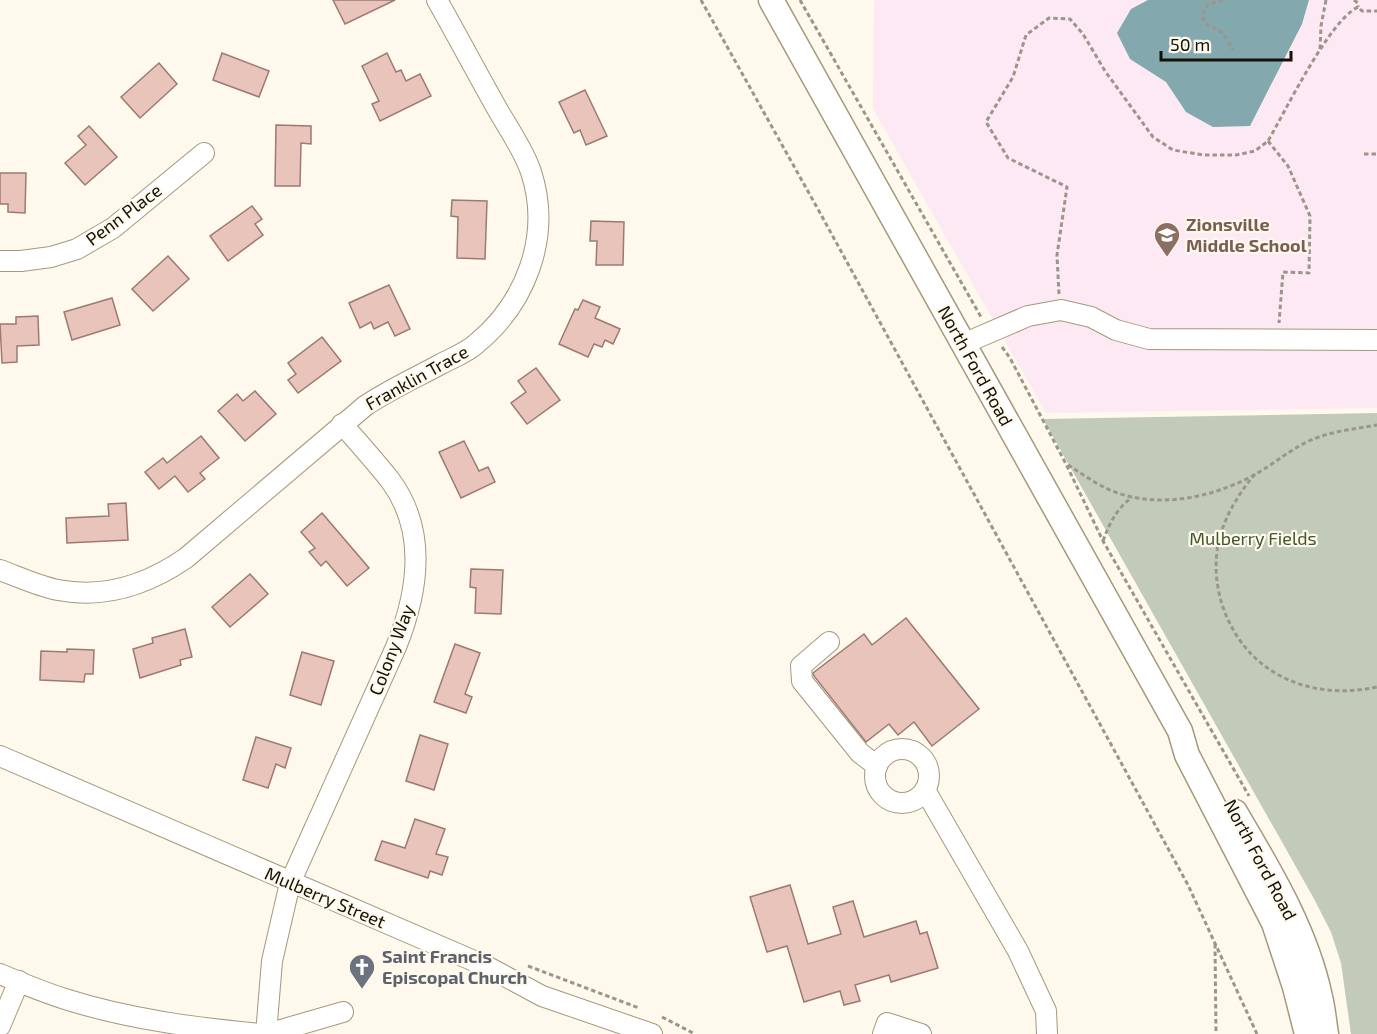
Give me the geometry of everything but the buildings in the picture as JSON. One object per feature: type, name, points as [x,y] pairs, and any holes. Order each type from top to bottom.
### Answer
[{"type":"main road","name":"North Ford Road","points":[[771,0],[1180,731],[1187,755],[1274,923],[1295,987],[1307,1034]]},
{"type":"main road","name":"North Ford Road","points":[[1180,731],[1198,748],[1275,880],[1303,942],[1320,996],[1326,1034]]},
{"type":"street","name":"Franklin Trace","points":[[0,570],[58,590],[100,592],[122,589],[163,574],[186,558],[342,424],[386,392],[474,346],[492,330],[516,298],[532,263],[538,222],[531,172],[437,0]]},
{"type":"street","name":"Penn Place","points":[[0,261],[51,257],[77,249],[113,228],[204,153]]},
{"type":"street","points":[[963,344],[1028,316],[1061,310],[1091,317],[1116,330],[1149,339],[1377,339]]},
{"type":"street","name":"Colony Way","points":[[265,1034],[272,961],[290,883],[396,647],[409,616],[415,588],[417,559],[414,536],[400,496],[342,424]]},
{"type":"street","points":[[829,642],[801,666],[802,681],[860,753],[877,766]]},
{"type":"street","points":[[897,750],[914,752],[927,765],[929,782],[925,790],[912,802],[903,804],[894,802],[880,792],[875,775],[877,766],[882,759],[897,750]]},
{"type":"street","name":"Mulberry Street","points":[[0,756],[488,968],[542,996],[652,1034]]},
{"type":"street","points":[[925,790],[1018,951],[1046,1011],[1047,1034]]},
{"type":"street","points":[[0,974],[65,999],[202,1029],[265,1034],[343,1012]]},
{"type":"street","points":[[0,1026],[19,981]]},
{"type":"street","points":[[883,1034],[887,1023],[921,1034]]},
{"type":"path","points":[[701,0],[1171,854],[1257,1034]]},
{"type":"path","points":[[800,0],[979,314]]},
{"type":"path","points":[[1223,0],[1208,4],[1202,15],[1205,23],[1223,33],[1233,50]]},
{"type":"path","points":[[1319,51],[1326,0]]},
{"type":"path","points":[[1354,0],[1362,10],[1377,11]]},
{"type":"path","points":[[1061,310],[1057,255],[1067,187],[1008,158],[986,122],[1013,77],[1026,35],[1049,18],[1070,19],[1083,34],[1153,137],[1173,150],[1203,155],[1236,155],[1256,151],[1268,141],[1319,51],[1343,19],[1358,7]]},
{"type":"path","points":[[1268,141],[1288,166],[1310,216],[1309,273],[1283,272],[1278,339]]},
{"type":"path","points":[[1364,154],[1377,154]]},
{"type":"path","points":[[1010,358],[1066,464],[1103,541],[1251,800]]},
{"type":"path","points":[[1066,464],[1105,487],[1132,497],[1160,500],[1183,499],[1206,494],[1256,474],[1309,441],[1328,433],[1377,425]]},
{"type":"path","points":[[1256,474],[1238,495],[1220,534],[1216,555],[1216,576],[1220,596],[1226,617],[1235,635],[1259,663],[1304,687],[1328,691],[1377,687]]},
{"type":"path","points":[[1103,541],[1112,517],[1132,497]]},
{"type":"path","points":[[1215,942],[1216,1034]]},
{"type":"shaded area","name":"Zionsville Middle School","points":[[874,0],[1377,0],[1377,408],[1046,413],[873,109]]},
{"type":"green space","name":"Mulberry Fields","points":[[1377,413],[1377,1034],[1351,1034],[1341,963],[1331,932],[1043,419]]},
{"type":"water","points":[[1148,0],[1309,0],[1302,24],[1250,126],[1213,127],[1186,112],[1166,82],[1130,59],[1117,33],[1131,9]]},
{"type":"place","name":"Zionsville Middle School","points":[[1167,258]]},
{"type":"place","name":"Saint Francis Episcopal Church","points":[[362,990]]}]
